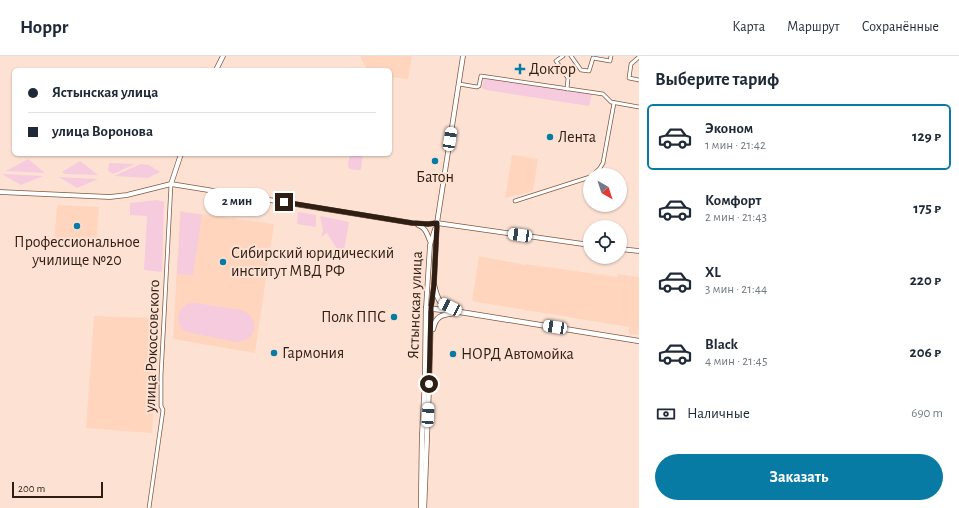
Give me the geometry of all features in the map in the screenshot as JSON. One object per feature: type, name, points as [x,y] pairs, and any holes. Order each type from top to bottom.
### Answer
[{"type":"main road","points":[[217,68],[223,56]]},
{"type":"main road","name":"Ястынская улица","points":[[421,508],[422,438],[429,308],[434,285],[437,223],[463,56]]},
{"type":"main road","points":[[171,184],[180,156]]},
{"type":"main road","points":[[0,192],[110,197],[127,195],[171,184],[412,223],[437,223],[583,244]]},
{"type":"main road","points":[[412,223],[419,225],[426,230],[430,242]]},
{"type":"main road","name":"Ястынская улица","points":[[424,508],[431,342],[428,267],[430,242],[437,223]]},
{"type":"main road","points":[[627,250],[639,251]]},
{"type":"main road","points":[[434,285],[440,302],[460,312]]},
{"type":"main road","points":[[429,308],[639,341]]},
{"type":"main road","points":[[431,342],[435,322],[438,317],[460,312]]},
{"type":"street","points":[[563,56],[556,61],[568,78],[567,88]]},
{"type":"street","points":[[572,56],[581,70],[589,71],[593,58],[610,60],[611,56]]},
{"type":"street","points":[[639,57],[631,64],[629,78],[639,80]]},
{"type":"street","points":[[459,84],[477,87],[479,86],[481,76],[603,94],[611,102],[639,107]]},
{"type":"street","points":[[600,168],[603,163],[614,103]]},
{"type":"street","points":[[515,200],[583,179]]},
{"type":"street","name":"улица Рокоссовского","points":[[149,508],[163,410],[160,406],[161,376],[171,184]]},
{"type":"shaded area","points":[[360,56],[412,56],[408,79],[392,77],[392,68],[366,68]]},
{"type":"shaded area","points":[[484,78],[592,94],[589,106],[486,90],[482,88]]},
{"type":"shaded area","points":[[512,155],[538,159],[533,191],[505,198]]},
{"type":"shaded area","points":[[350,156],[363,156],[360,170],[349,168]]},
{"type":"shaded area","points":[[28,159],[45,173],[6,171]]},
{"type":"shaded area","points":[[80,161],[98,175],[64,174],[62,172]]},
{"type":"shaded area","points":[[109,163],[135,164],[113,174],[108,171]]},
{"type":"shaded area","points":[[141,164],[149,165],[160,172],[148,178],[114,176]]},
{"type":"shaded area","points":[[2,174],[43,176],[21,185]]},
{"type":"shaded area","points":[[59,177],[98,179],[77,188]]},
{"type":"shaded area","points":[[157,200],[164,202],[162,272],[144,270],[147,216],[130,215],[130,203]]},
{"type":"shaded area","name":"Профессиональное училище №20","points":[[57,205],[99,207],[96,248],[54,244]]},
{"type":"shaded area","name":"Сибирский юридический институт МВД РФ","points":[[180,211],[274,224],[255,353],[173,339]]},
{"type":"shaded area","points":[[181,212],[202,215],[193,275],[177,274]]},
{"type":"shaded area","points":[[298,212],[316,215],[316,227],[297,224]]},
{"type":"shaded area","points":[[320,216],[349,222],[342,257],[327,233],[321,237],[323,230]]},
{"type":"shaded area","points":[[479,256],[526,265],[617,277],[618,274],[639,277],[638,335],[629,334],[629,327],[472,301]]},
{"type":"shaded area","points":[[190,303],[241,310],[248,313],[254,323],[252,334],[249,338],[243,341],[236,342],[186,332],[180,325],[178,316],[179,312]]},
{"type":"shaded area","points":[[94,316],[157,318],[152,433],[86,428]]},
{"type":"place","name":"Доктор","points":[[520,69]]},
{"type":"place","name":"Лента","points":[[550,137]]},
{"type":"place","name":"Батон","points":[[435,161]]},
{"type":"place","name":"Профессиональное училище №20","points":[[77,226]]},
{"type":"place","name":"Сибирский юридический институт МВД РФ","points":[[223,262]]},
{"type":"place","name":"Полк ППС","points":[[394,317]]},
{"type":"place","name":"Гармония","points":[[274,353]]},
{"type":"place","name":"НОРД Автомойка","points":[[453,354]]},
{"type":"route","points":[[284,202],[412,223],[437,223],[434,285],[431,308],[429,384]]}]
